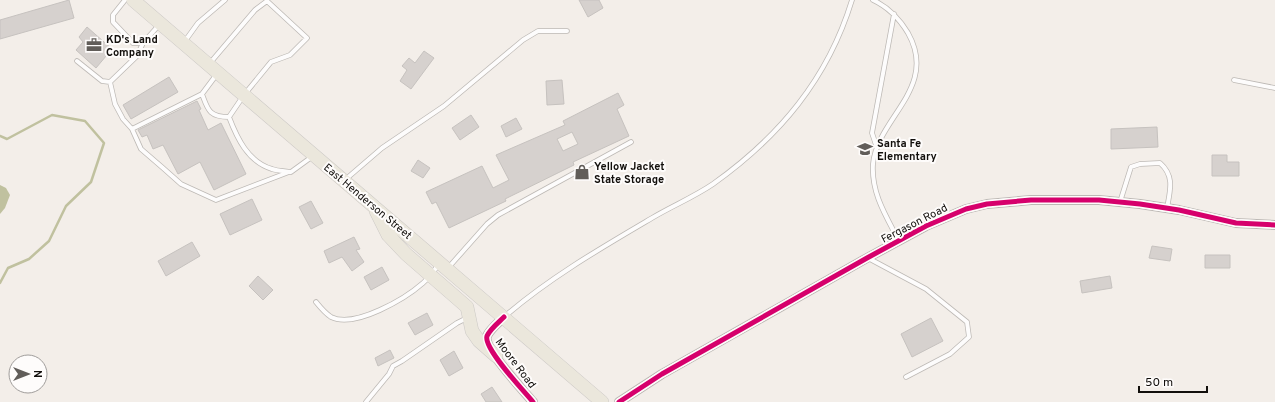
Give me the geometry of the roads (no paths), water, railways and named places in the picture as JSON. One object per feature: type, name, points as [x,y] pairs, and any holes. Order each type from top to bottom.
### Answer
[{"type":"main road","name":"East Henderson Street","points":[[133,0],[602,402]]},
{"type":"main road","points":[[372,204],[388,234],[406,254],[467,307],[472,331],[479,341],[496,356]]},
{"type":"street","name":"Fergason Road","points":[[619,402],[662,374],[867,258],[945,217],[987,204],[1031,200],[1120,202],[1166,208],[1236,224],[1275,224]]},
{"type":"street","name":"Moore Road","points":[[504,317],[487,335],[486,341],[496,356],[533,402]]},
{"type":"lane","points":[[125,0],[113,15],[113,22],[133,43],[143,43]]},
{"type":"lane","points":[[183,43],[198,23],[225,0]]},
{"type":"lane","points":[[132,129],[202,94],[213,69],[255,10],[267,0],[307,38],[290,55],[271,62],[244,95],[229,117]]},
{"type":"lane","points":[[504,317],[549,281],[653,217],[712,185],[766,140],[793,113],[812,87],[832,52],[852,0]]},
{"type":"lane","points":[[873,0],[894,14],[903,24],[911,39],[917,59],[914,76],[904,104],[885,132],[877,149],[873,163],[874,183],[880,204],[899,241]]},
{"type":"lane","points":[[877,149],[872,133],[894,14]]},
{"type":"lane","points":[[110,82],[137,56],[143,43],[160,24]]},
{"type":"lane","points":[[344,180],[377,152],[444,106],[523,40],[538,31],[567,31]]},
{"type":"lane","points":[[77,61],[102,81],[110,82]]},
{"type":"lane","points":[[1234,80],[1275,88]]},
{"type":"lane","points":[[110,82],[115,104],[132,129],[141,149],[181,184],[216,200],[291,172],[314,155]]},
{"type":"lane","points":[[202,94],[208,110],[217,117],[229,117]]},
{"type":"lane","points":[[229,117],[238,140],[252,157],[271,169],[291,172]]},
{"type":"lane","points":[[316,302],[332,317],[343,319],[358,318],[402,299],[430,275],[444,266],[498,215],[631,142]]},
{"type":"lane","points":[[1120,202],[1131,167],[1140,164],[1160,163],[1167,169],[1171,183],[1166,208]]},
{"type":"lane","points":[[867,258],[926,289],[967,322],[969,337],[950,354],[906,377]]},
{"type":"lane","points":[[366,402],[389,374],[393,366],[402,362],[457,323],[470,318]]},
{"type":"waterway","points":[[0,136],[7,139],[52,115],[85,121],[104,143],[91,182],[66,206],[49,241],[29,259],[8,268],[0,283]]},
{"type":"place","name":"KD's Land Company","points":[[94,45]]},
{"type":"place","name":"Santa Fe Elementary","points":[[865,149]]},
{"type":"place","name":"Yellow Jacket State Storage","points":[[582,172]]}]
